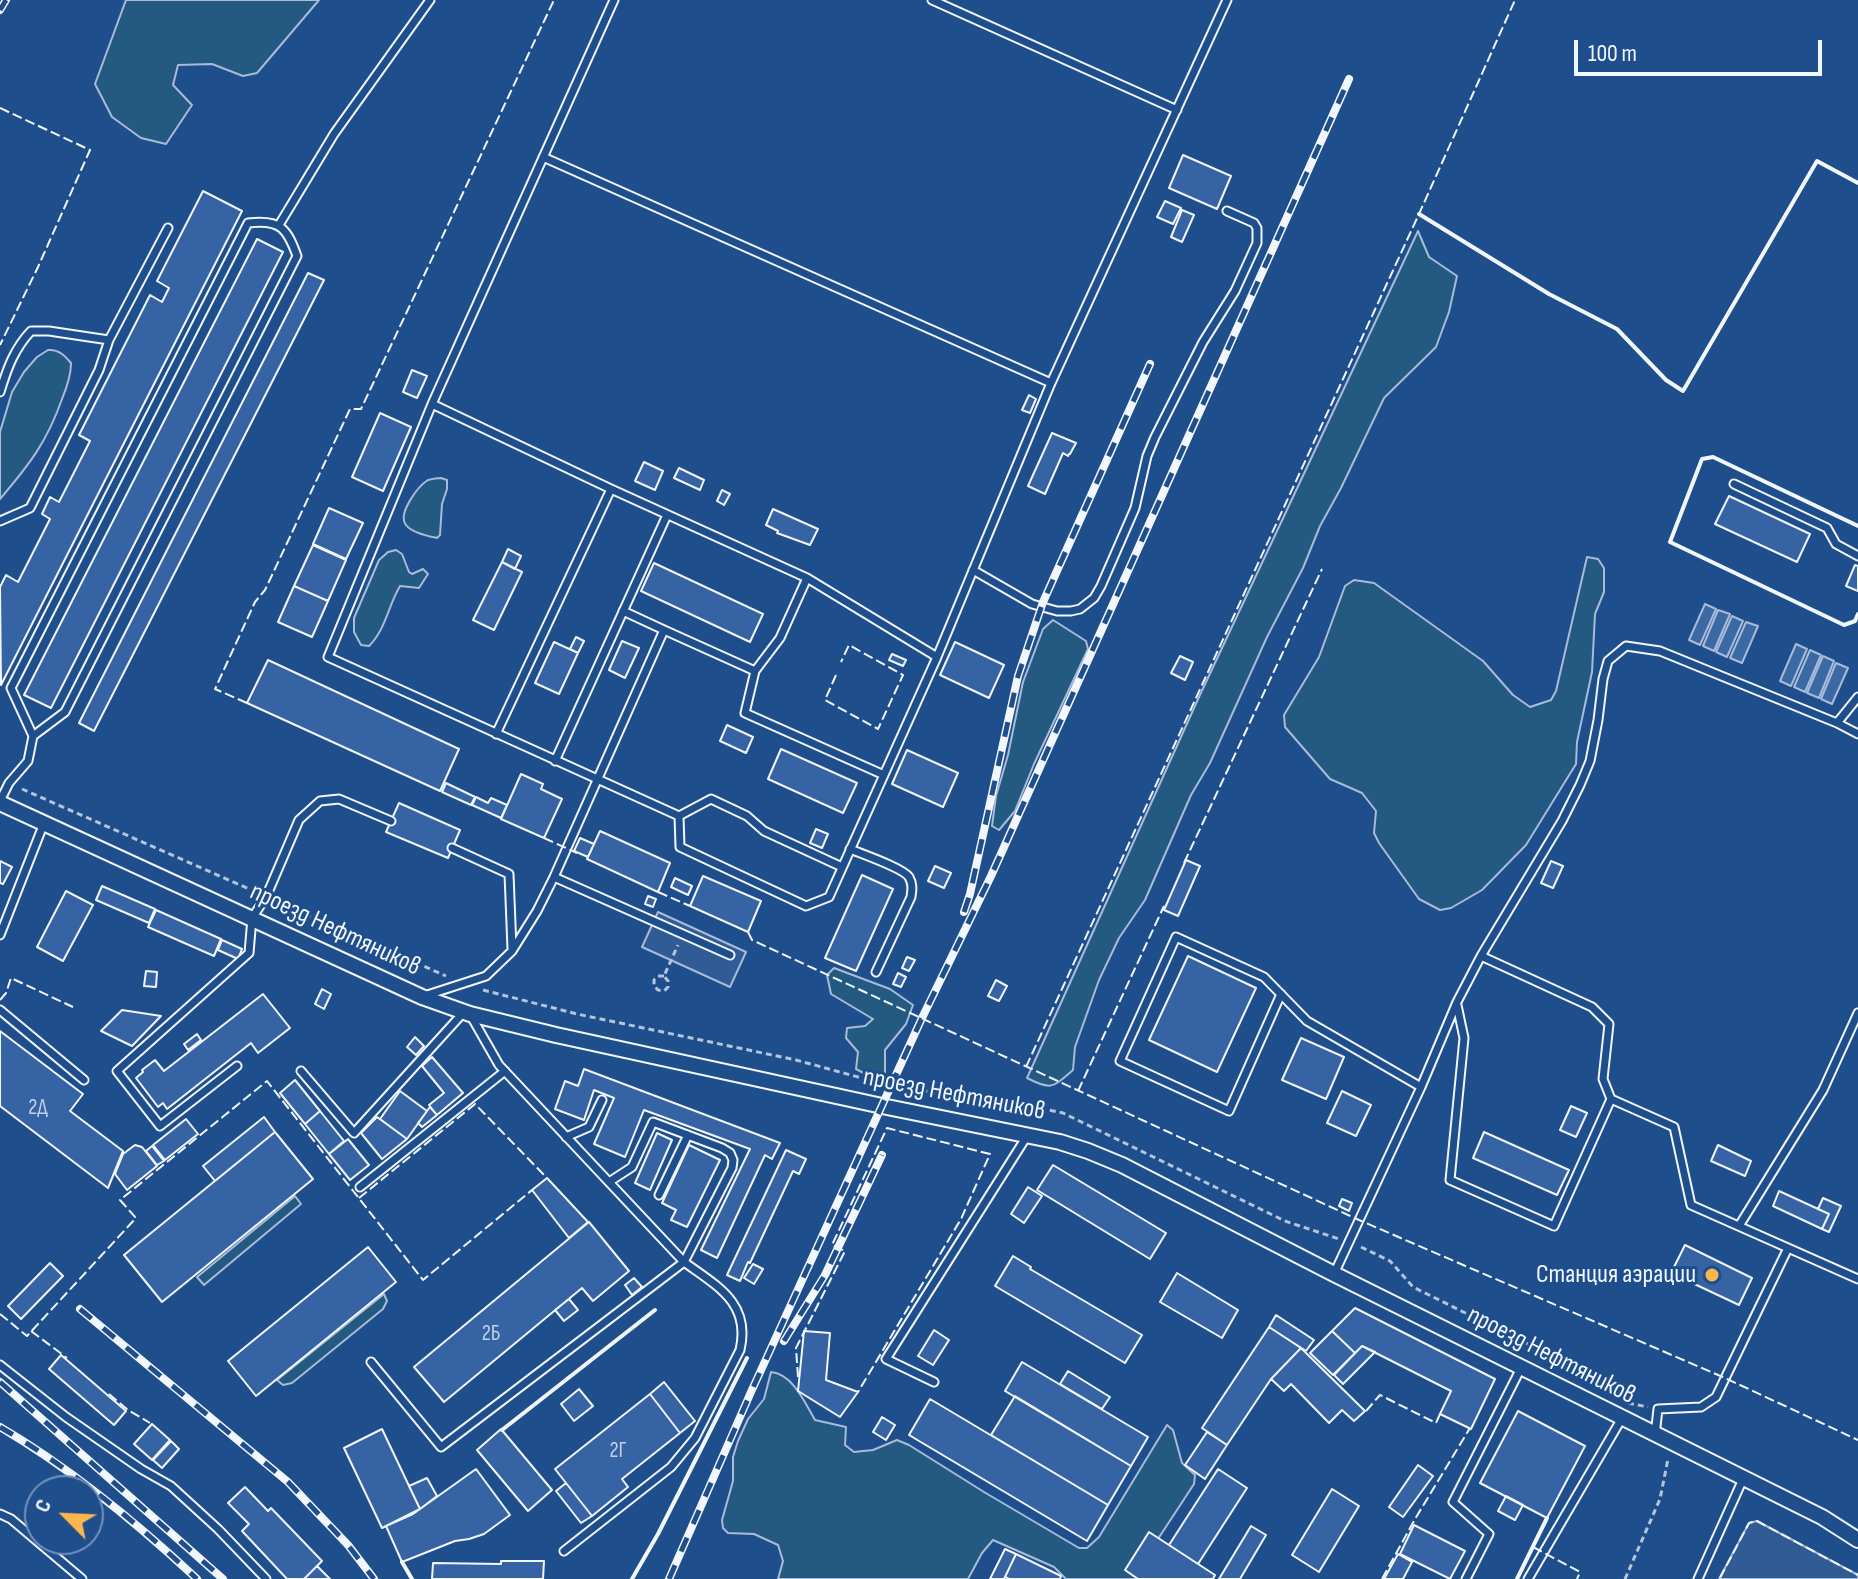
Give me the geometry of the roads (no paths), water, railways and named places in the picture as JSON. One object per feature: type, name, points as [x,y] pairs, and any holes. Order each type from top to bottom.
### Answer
[{"type":"street","name":"проезд Нефтяников","points":[[0,802],[422,997],[467,1012],[556,1035],[882,1106],[1028,1134],[1088,1151],[1122,1165],[1822,1517],[1856,1537]]},
{"type":"lane","points":[[279,225],[334,134],[430,0]]},
{"type":"lane","points":[[614,0],[432,404],[328,657],[679,816]]},
{"type":"lane","points":[[932,0],[1177,110]]},
{"type":"lane","points":[[679,816],[680,847],[806,906],[829,897],[937,657],[1051,383],[1227,0]]},
{"type":"lane","points":[[543,157],[1051,383]]},
{"type":"lane","points":[[973,570],[1032,604],[1057,611],[1080,609],[1094,598],[1135,508],[1147,456],[1155,437],[1203,342],[1235,291],[1257,243],[1254,223],[1227,211]]},
{"type":"lane","points":[[0,802],[9,783],[28,761],[33,736],[11,688],[248,223],[261,221],[279,225],[290,237],[297,256],[65,712],[33,736]]},
{"type":"lane","points":[[0,521],[30,508],[99,370],[109,340],[168,228]]},
{"type":"lane","points":[[0,392],[19,343],[31,331],[109,340]]},
{"type":"lane","points":[[432,404],[807,578],[937,657]]},
{"type":"lane","points":[[1734,484],[1827,528],[1836,544],[1858,556]]},
{"type":"lane","points":[[496,734],[611,489]]},
{"type":"lane","points":[[555,761],[667,515]]},
{"type":"lane","points":[[807,578],[780,638],[755,671],[745,713],[884,775]]},
{"type":"lane","points":[[623,611],[755,671]]},
{"type":"lane","points":[[422,997],[486,976],[512,951],[554,877],[664,630]]},
{"type":"lane","points":[[1334,1274],[1457,1002],[1580,785],[1590,761],[1608,661],[1626,646],[1660,651],[1858,734]]},
{"type":"lane","points":[[1837,723],[1858,697]]},
{"type":"lane","points":[[237,1066],[160,1126],[117,1071],[249,953],[252,918],[266,897],[299,820],[320,801],[339,799],[391,821]]},
{"type":"lane","points":[[679,816],[711,799],[747,816],[764,831],[842,867]]},
{"type":"lane","points":[[0,935],[44,823]]},
{"type":"lane","points":[[452,848],[509,874],[512,951]]},
{"type":"lane","points":[[850,849],[903,872],[911,882],[911,897],[876,972]]},
{"type":"lane","points":[[554,877],[730,955]]},
{"type":"lane","points":[[1281,994],[1229,1111],[1120,1061],[1176,937],[1264,977],[1281,994],[1307,1021],[1421,1087]]},
{"type":"lane","points":[[1481,956],[1592,1007],[1609,1024],[1603,1079],[1611,1099],[1674,1127],[1691,1205],[1858,1279]]},
{"type":"lane","points":[[1457,1002],[1464,1038],[1450,1180],[1554,1226],[1611,1099]]},
{"type":"lane","points":[[0,1010],[84,1080]]},
{"type":"lane","points":[[301,1071],[354,1133],[467,1012],[499,1065],[684,1262],[717,1285],[733,1301],[744,1334],[740,1350],[695,1438],[671,1467],[564,1551]]},
{"type":"lane","points":[[1739,1226],[1823,1090],[1858,1013]]},
{"type":"lane","points":[[360,1187],[505,1071]]},
{"type":"lane","points":[[566,1137],[589,1127],[602,1100]]},
{"type":"lane","points":[[371,1362],[441,1447],[684,1262],[732,1168],[733,1160],[730,1153],[722,1148],[653,1122],[632,1167],[609,1182]]},
{"type":"lane","points":[[934,1382],[886,1359],[1028,1134]]},
{"type":"lane","points":[[659,1195],[688,1135]]},
{"type":"lane","points":[[1655,1435],[1658,1409],[1701,1407],[1716,1397],[1788,1248]]},
{"type":"lane","points":[[0,1365],[66,1417],[171,1486],[266,1579]]},
{"type":"lane","points":[[1466,1579],[1489,1534],[1453,1502],[1521,1368]]},
{"type":"lane","points":[[1528,1579],[1622,1418]]},
{"type":"lane","points":[[1709,1579],[1699,1577],[1743,1478]]},
{"type":"lane","points":[[0,1514],[11,1519],[82,1579]]},
{"type":"railway","points":[[0,10],[6,0]]},
{"type":"railway","points":[[669,1579],[922,1018],[991,876],[1349,79]]},
{"type":"railway","points":[[964,912],[1018,676],[1043,602],[1150,364]]},
{"type":"railway","points":[[784,1341],[825,1275],[882,1155]]},
{"type":"railway","points":[[80,1309],[288,1482],[348,1545],[374,1579]]},
{"type":"railway","points":[[0,1382],[223,1579]]},
{"type":"railway","points":[[0,1427],[103,1498],[197,1579]]},
{"type":"place","name":"Станция аэрации","points":[[1712,1275]]}]
